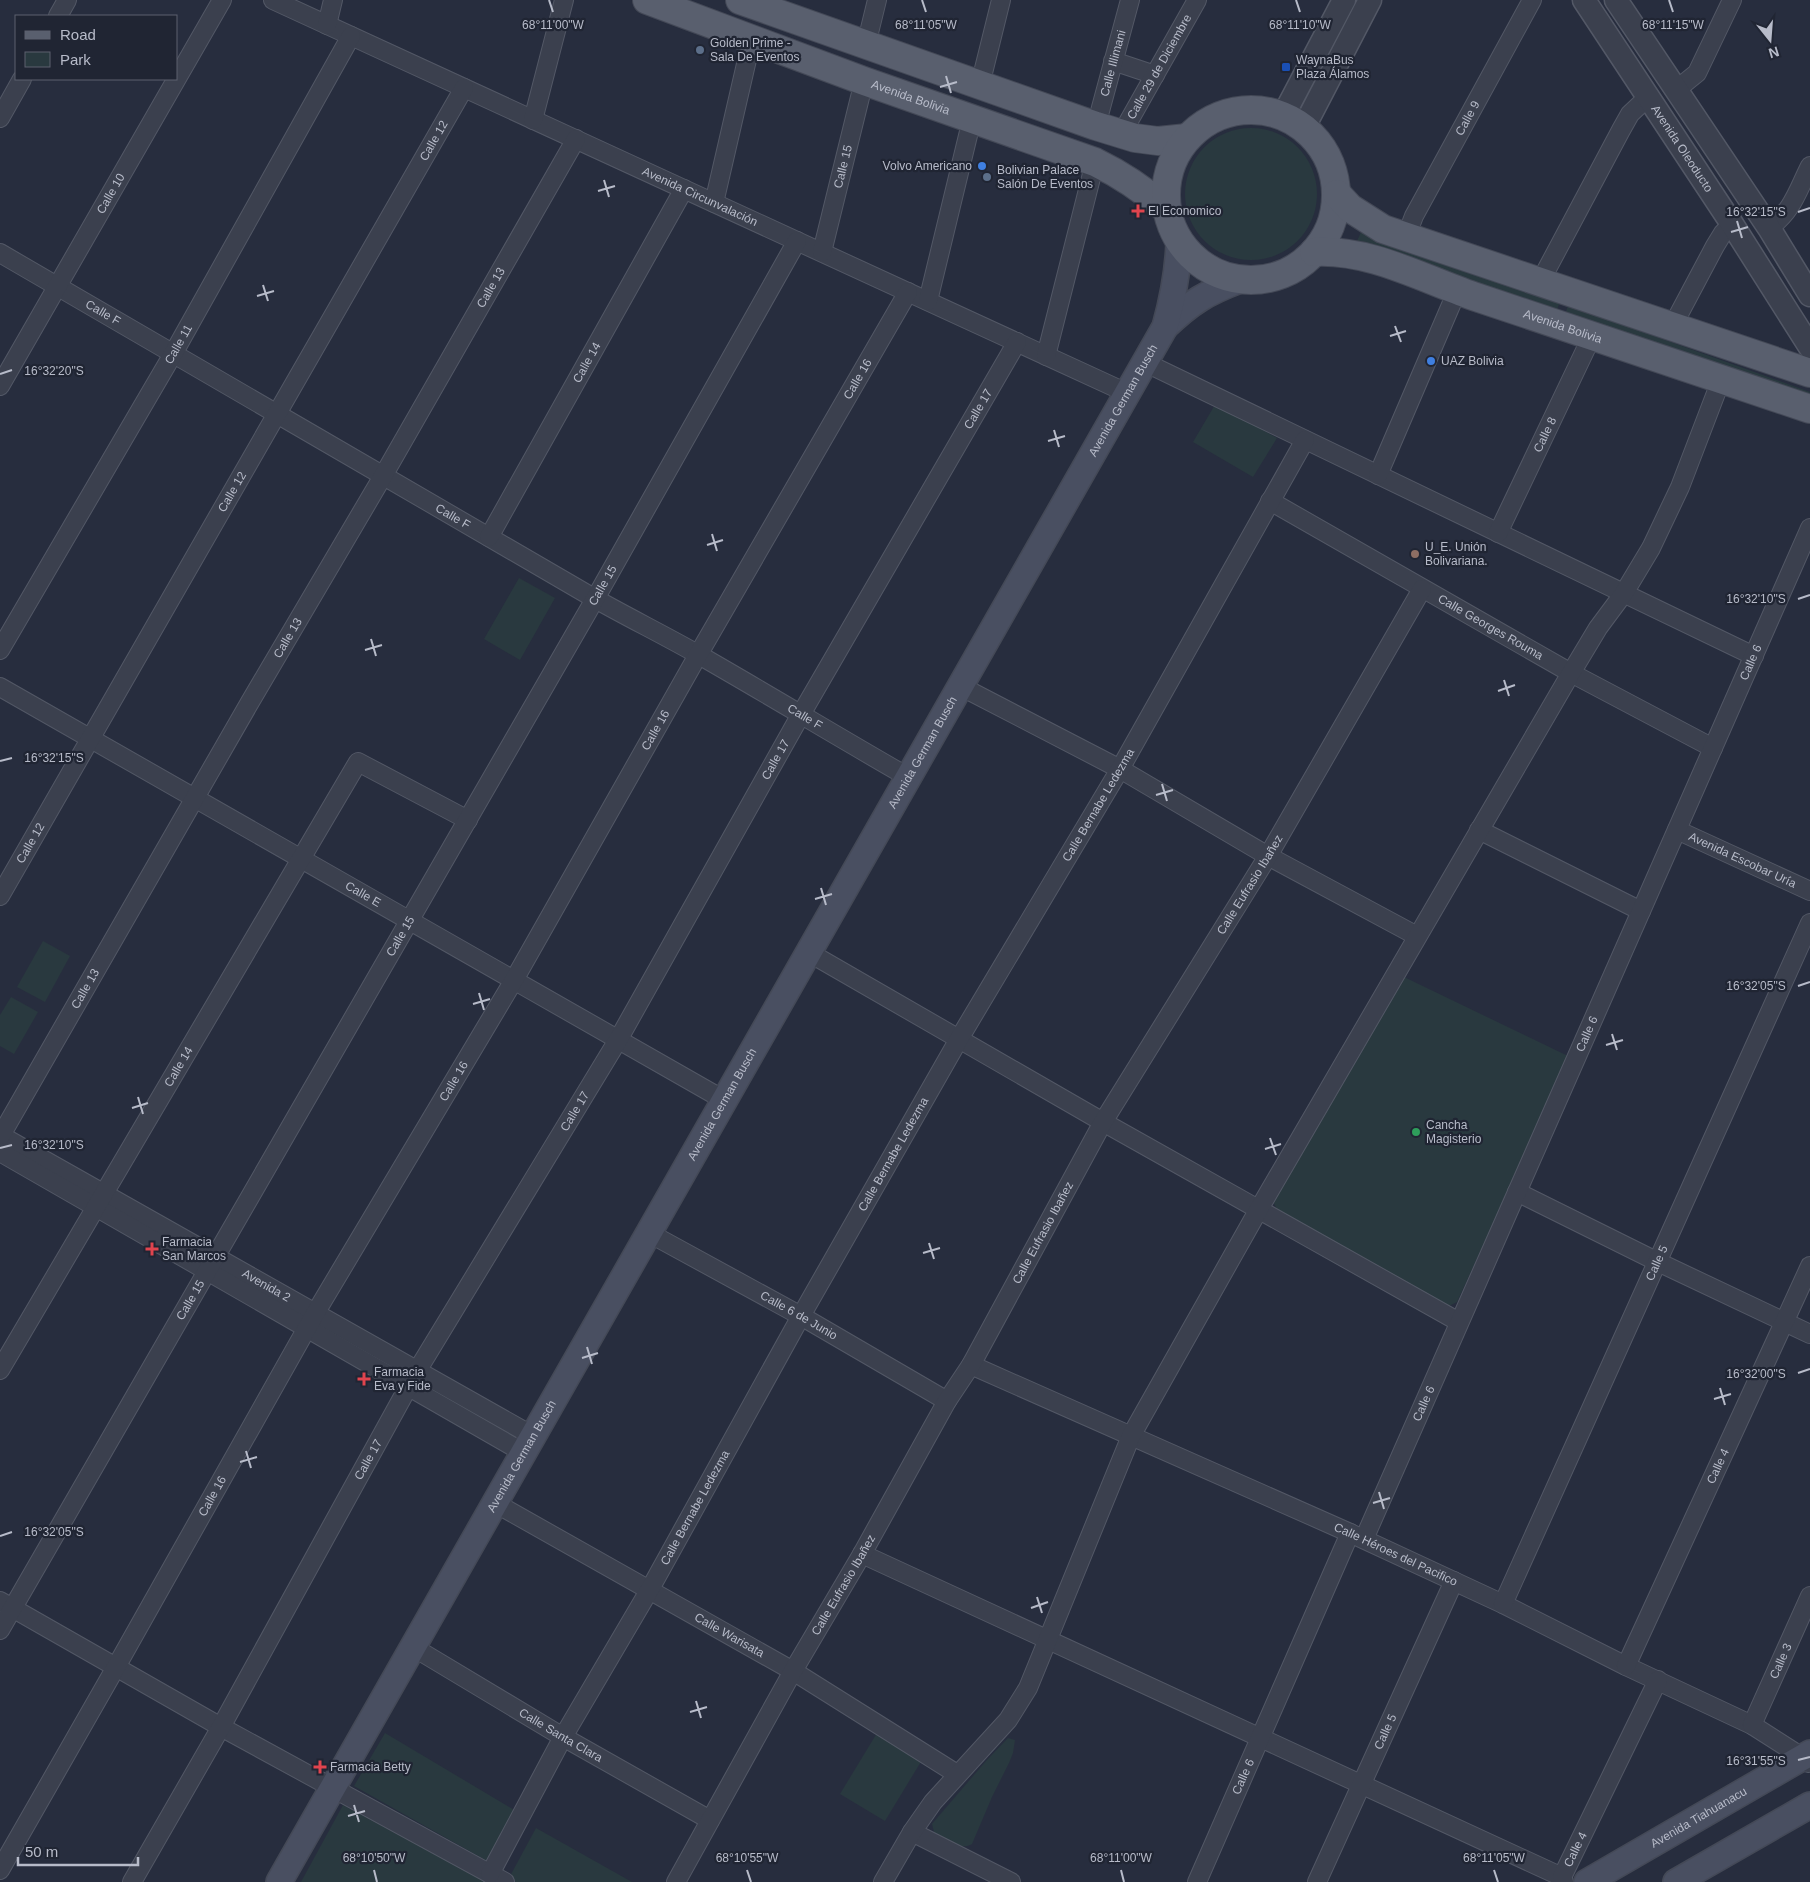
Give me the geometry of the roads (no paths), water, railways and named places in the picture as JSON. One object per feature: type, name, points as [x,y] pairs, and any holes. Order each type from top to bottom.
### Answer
[{"type":"main road","name":"Avenida Bolivia","points":[[647,0],[864,81],[1095,162],[1117,172],[1166,209]]},
{"type":"main road","points":[[740,0],[1096,126],[1135,138],[1158,141],[1187,138]]},
{"type":"main road","points":[[1266,111],[1294,121],[1313,136],[1328,157],[1336,181],[1336,206],[1331,225],[1322,242],[1298,266],[1284,274],[1270,278],[1240,280],[1223,276],[1208,269],[1196,261],[1179,242],[1169,221],[1166,209],[1166,184],[1169,171],[1179,148],[1200,126],[1232,112],[1266,111]]},
{"type":"main road","points":[[1337,194],[1350,208],[1366,220],[1383,229],[1810,373]]},
{"type":"main road","name":"Avenida German Busch","points":[[279,1882],[1164,327],[1173,299],[1178,271],[1179,242]]},
{"type":"main road","name":"Avenida Bolivia","points":[[1314,252],[1334,251],[1369,257],[1457,291],[1810,409]]},
{"type":"main road","name":"Avenida German Busch","points":[[1164,327],[1186,306],[1212,290],[1240,280]]},
{"type":"main road","name":"Avenida Tiahuanacu","points":[[1587,1882],[1807,1758]]},
{"type":"main road","points":[[1676,1882],[1810,1805]]},
{"type":"street","points":[[59,15],[68,0]]},
{"type":"street","name":"Calle 10","points":[[178,76],[222,0]]},
{"type":"street","name":"Avenida Circunvalación","points":[[273,0],[1127,392]]},
{"type":"street","points":[[326,24],[333,0]]},
{"type":"street","points":[[533,120],[564,0]]},
{"type":"street","points":[[866,45],[877,0]]},
{"type":"street","points":[[980,85],[1001,0]]},
{"type":"street","name":"Calle Illimani","points":[[1096,126],[1130,0]]},
{"type":"street","name":"Calle 29 de Diciembre","points":[[1122,133],[1197,0]]},
{"type":"street","points":[[1294,121],[1344,0]]},
{"type":"street","points":[[1294,121],[1370,0]]},
{"type":"street","name":"Calle 9","points":[[1406,237],[1414,216],[1532,0]]},
{"type":"street","name":"Avenida Oleoducto","points":[[1584,0],[1732,224],[1810,347]]},
{"type":"street","points":[[1616,0],[1769,228],[1810,295]]},
{"type":"street","points":[[1676,90],[1697,73],[1732,0]]},
{"type":"street","name":"Calle 11","points":[[0,650],[173,354],[351,36]]},
{"type":"street","points":[[714,203],[752,38]]},
{"type":"street","points":[[1113,61],[1155,75]]},
{"type":"street","points":[[0,118],[21,80]]},
{"type":"street","name":"Calle 10","points":[[0,386],[176,80]]},
{"type":"street","name":"Calle 15","points":[[822,252],[864,81]]},
{"type":"street","name":"Calle 12","points":[[0,896],[464,88]]},
{"type":"street","points":[[1540,282],[1620,130],[1630,114],[1648,97]]},
{"type":"street","points":[[928,301],[972,119]]},
{"type":"street","name":"Calle 13","points":[[0,1140],[195,798],[383,476],[576,139]]},
{"type":"street","points":[[1046,356],[1095,162]]},
{"type":"street","points":[[1769,228],[1783,217],[1791,206],[1810,166]]},
{"type":"street","name":"Calle 14","points":[[489,536],[684,189]]},
{"type":"street","points":[[1672,327],[1715,246],[1723,233],[1732,224]]},
{"type":"street","name":"Calle 15","points":[[0,1630],[6,1605],[212,1264],[595,599],[797,241]]},
{"type":"street","name":"Calle F","points":[[0,253],[595,599],[698,654],[800,716],[908,777]]},
{"type":"street","points":[[1378,475],[1457,291]]},
{"type":"street","name":"Calle 16","points":[[0,1870],[316,1312],[514,980],[698,654],[908,292]]},
{"type":"street","name":"Calle 8","points":[[1498,533],[1592,336]]},
{"type":"street","name":"Calle 17","points":[[132,1882],[221,1727],[408,1386],[618,1040],[800,716],[1017,342]]},
{"type":"street","points":[[1144,362],[1754,656]]},
{"type":"street","points":[[883,1882],[912,1832],[933,1802],[1008,1720],[1028,1688],[1131,1436],[1259,1209],[1479,830],[1598,628],[1624,593],[1651,548],[1680,487],[1721,380]]},
{"type":"street","name":"Calle Bernabe Ledezma","points":[[497,1878],[563,1736],[650,1589],[801,1316],[960,1040],[1120,769],[1305,440]]},
{"type":"street","name":"Calle Georges Rouma","points":[[1270,501],[1571,673],[1713,748]]},
{"type":"street","name":"Calle 6","points":[[1197,1882],[1260,1738],[1459,1322],[1810,528]]},
{"type":"street","name":"Calle Eufrasio Ibañez","points":[[676,1882],[793,1671],[862,1554],[947,1401],[971,1365],[1103,1122],[1268,856],[1422,589]]},
{"type":"street","points":[[960,686],[1120,769],[1268,856],[1417,936]]},
{"type":"street","name":"Calle E","points":[[0,687],[724,1100]]},
{"type":"street","name":"Calle 14","points":[[0,1370],[358,762],[468,820]]},
{"type":"street","points":[[1479,830],[1641,911]]},
{"type":"street","name":"Avenida Escobar Uría","points":[[1677,830],[1810,891]]},
{"type":"street","name":"Calle 5","points":[[1503,1604],[1810,923]]},
{"type":"street","points":[[808,952],[1103,1122],[1459,1322]]},
{"type":"street","name":"Avenida 2","points":[[0,1140],[100,1201],[212,1264],[316,1312],[417,1371],[528,1444]]},
{"type":"street","points":[[1517,1192],[1810,1334]]},
{"type":"street","name":"Calle 6 de Junio","points":[[649,1233],[801,1316],[947,1401]]},
{"type":"street","name":"Avenida 2","points":[[212,1264],[307,1328],[408,1386],[528,1444]]},
{"type":"street","name":"Calle 4","points":[[1626,1666],[1810,1266]]},
{"type":"street","name":"Calle Héroes del Pacifico","points":[[971,1365],[1357,1536],[1503,1604],[1626,1666],[1752,1725],[1807,1758]]},
{"type":"street","name":"Calle Warisata","points":[[495,1502],[793,1671],[958,1774]]},
{"type":"street","points":[[862,1554],[1361,1784],[1563,1880]]},
{"type":"street","name":"Calle 5","points":[[1317,1882],[1454,1581]]},
{"type":"street","name":"Calle 3","points":[[1752,1725],[1810,1596]]},
{"type":"street","points":[[6,1605],[221,1727],[497,1878]]},
{"type":"street","name":"Calle Santa Clara","points":[[413,1647],[710,1820]]},
{"type":"street","name":"Calle 4","points":[[1563,1880],[1658,1680]]},
{"type":"street","points":[[912,1832],[1011,1882]]},
{"type":"place","name":"Golden Prime - Sala De Eventos","points":[[700,50]]},
{"type":"place","name":"WaynaBus Plaza Álamos","points":[[1286,67]]},
{"type":"place","name":"Volvo Americano","points":[[982,166]]},
{"type":"place","name":"Bolivian Palace Salón De Eventos","points":[[987,177]]},
{"type":"place","name":"El Economico","points":[[1138,211]]},
{"type":"place","name":"UAZ Bolivia","points":[[1431,361]]},
{"type":"place","name":"U_E. Unión Bolivariana.","points":[[1415,554]]},
{"type":"place","name":"Cancha Magisterio","points":[[1416,1132]]},
{"type":"place","name":"Farmacia San Marcos","points":[[152,1249]]},
{"type":"place","name":"Farmacia Eva y Fide","points":[[364,1379]]},
{"type":"place","name":"Farmacia Betty","points":[[320,1767]]}]
